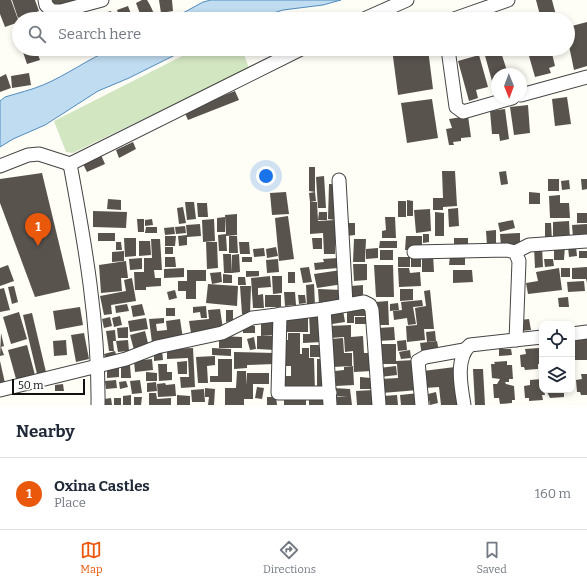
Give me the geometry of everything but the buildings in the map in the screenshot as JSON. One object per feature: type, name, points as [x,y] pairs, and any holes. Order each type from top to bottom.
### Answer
[{"type":"street","points":[[45,0],[46,5],[52,11],[61,11],[102,0]]},
{"type":"street","points":[[380,12],[407,0]]},
{"type":"street","points":[[474,12],[508,0]]},
{"type":"street","points":[[0,166],[28,155],[39,154],[70,164],[287,56]]},
{"type":"street","points":[[449,56],[456,107],[463,112],[491,104]]},
{"type":"street","points":[[527,93],[587,77]]},
{"type":"street","points":[[70,164],[88,267],[98,365],[98,405]]},
{"type":"street","points":[[339,180],[346,304]]},
{"type":"street","points":[[414,252],[515,252],[529,245],[587,241]]},
{"type":"street","points":[[515,252],[519,261],[516,340]]},
{"type":"street","points":[[0,390],[126,359],[157,346],[222,333],[252,318],[324,309],[364,302],[370,305],[372,310],[380,405]]},
{"type":"street","points":[[280,314],[278,393],[330,399],[324,309]]},
{"type":"street","points":[[575,334],[587,332]]},
{"type":"street","points":[[464,405],[461,358],[464,350],[470,345],[539,337]]},
{"type":"street","points":[[422,405],[418,361],[424,357],[464,350]]},
{"type":"green space","points":[[182,56],[245,56],[249,68],[73,153],[66,152],[54,121]]},
{"type":"water","points":[[211,0],[341,0],[323,5],[277,12],[185,12],[203,2]]},
{"type":"water","points":[[173,56],[129,78],[98,91],[45,125],[13,139],[0,147],[0,101],[5,97],[52,81],[94,57]]},
{"type":"place","name":"Oxina Castles","points":[[38,246]]}]
